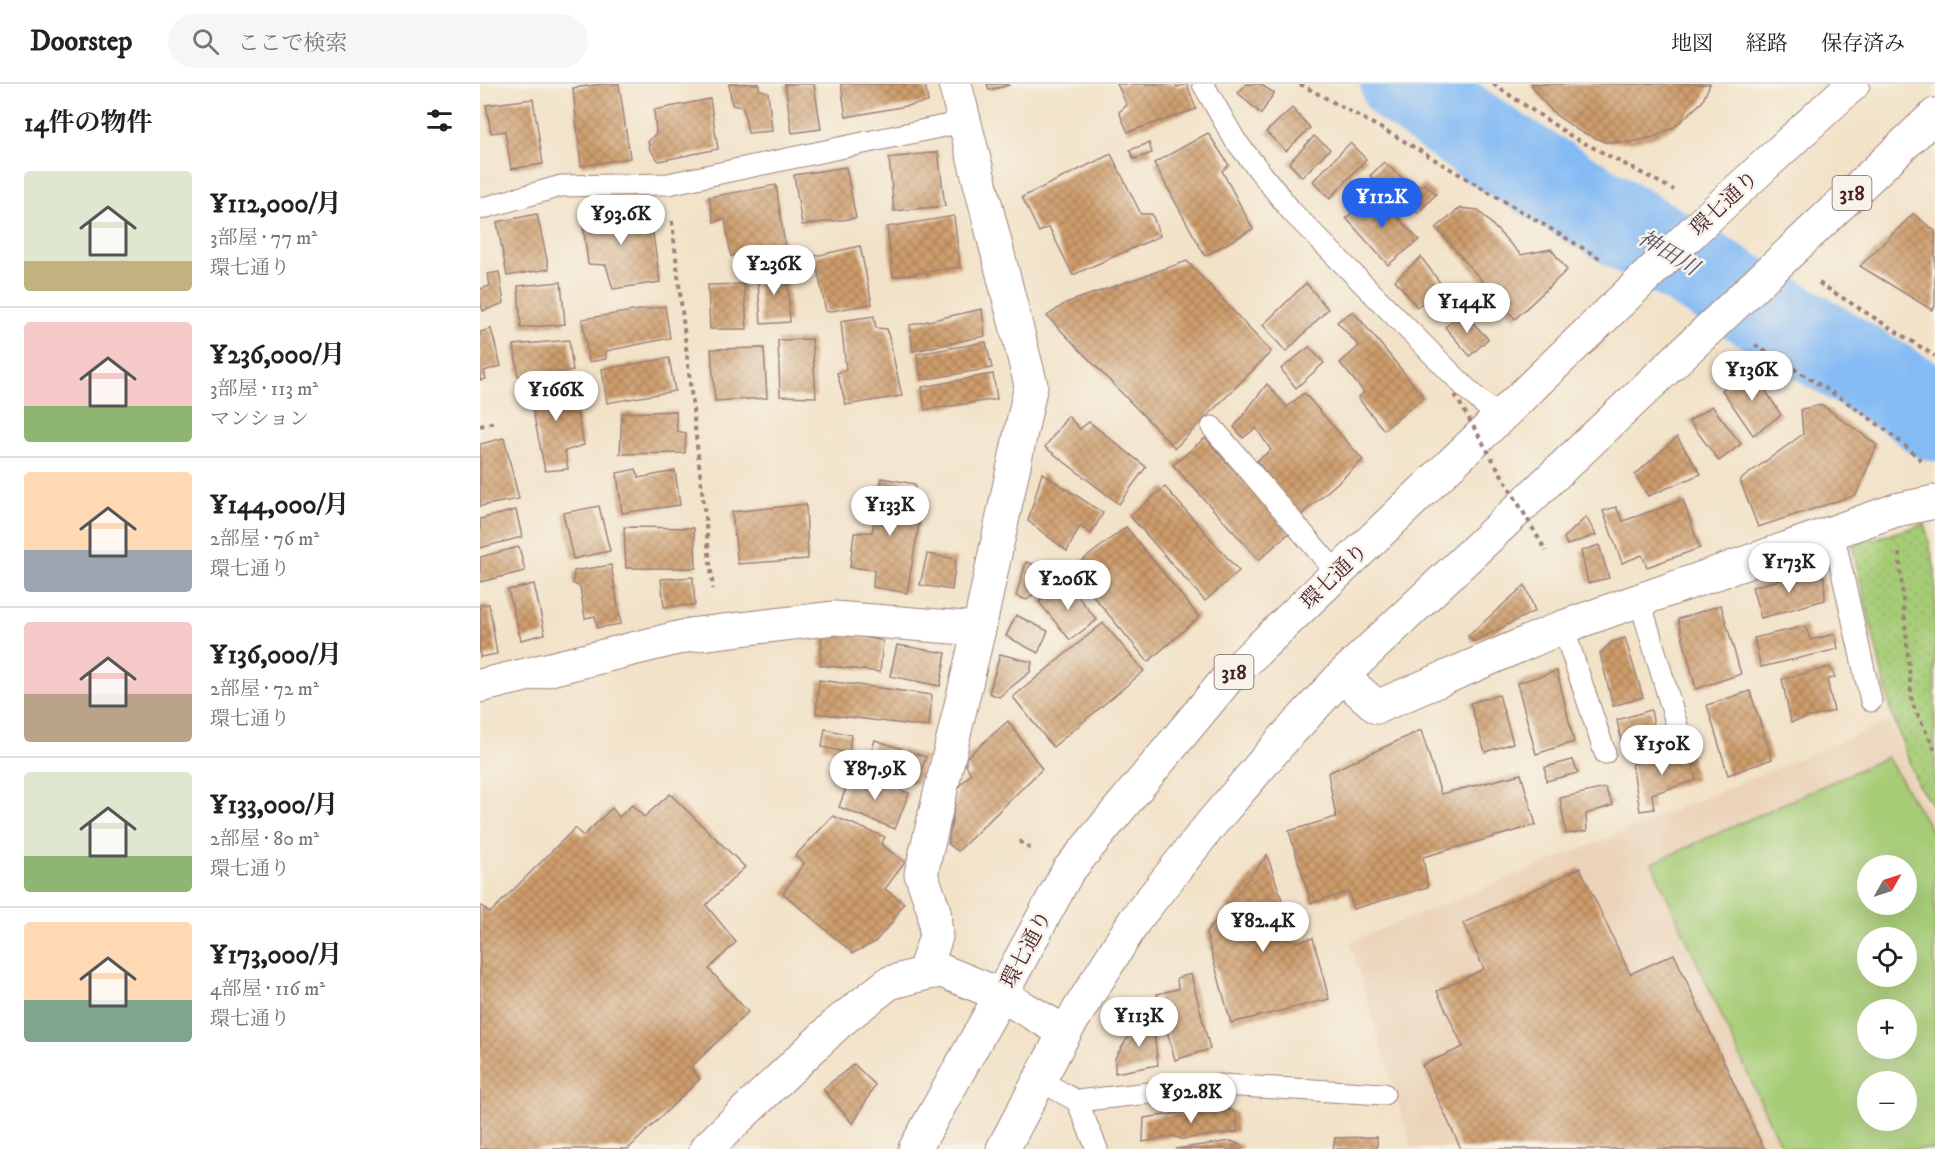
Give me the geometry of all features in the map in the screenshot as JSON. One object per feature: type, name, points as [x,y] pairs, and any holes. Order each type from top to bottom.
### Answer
[{"type":"main road","points":[[923,974],[936,937],[934,911],[921,874],[980,629],[1031,385],[955,84]]},
{"type":"main road","name":"環七通り","points":[[915,1149],[1068,871],[1227,679],[1707,218],[1853,84]]},
{"type":"main road","name":"318","points":[[1003,1149],[1065,1032],[1135,920],[1210,824],[1280,743],[1342,676],[1935,115]]},
{"type":"main road","points":[[1342,676],[1377,707],[1563,627],[1896,510],[1935,502]]},
{"type":"main road","points":[[480,686],[690,635],[834,618],[980,629]]},
{"type":"main road","points":[[714,1146],[839,1022],[889,983],[942,971],[1001,995],[1065,1032]]},
{"type":"lane","points":[[1203,84],[1235,140],[1292,212],[1468,390],[1499,418]]},
{"type":"lane","points":[[480,209],[561,186],[668,184],[963,122]]},
{"type":"lane","points":[[1212,426],[1337,573]]},
{"type":"lane","points":[[1833,532],[1871,702]]},
{"type":"lane","points":[[1640,601],[1678,729]]},
{"type":"lane","points":[[1563,627],[1605,753]]},
{"type":"lane","points":[[1039,1080],[1077,1101],[1221,1085],[1384,1094]]},
{"type":"lane","points":[[1077,1101],[1097,1149]]},
{"type":"path","points":[[1300,84],[1396,137],[1601,259]]},
{"type":"path","points":[[1493,84],[1571,136],[1707,218]]},
{"type":"path","points":[[668,184],[718,632]]},
{"type":"path","points":[[1774,266],[1816,281],[1935,356]]},
{"type":"path","points":[[1751,343],[1828,390],[1900,440],[1926,464]]},
{"type":"path","points":[[1455,395],[1546,551]]},
{"type":"path","points":[[480,426],[495,422]]},
{"type":"path","points":[[1896,510],[1912,703],[1935,750]]},
{"type":"shaded area","points":[[1890,721],[1915,789],[1935,820],[1935,1149],[1412,1149],[1350,942]]},
{"type":"green space","points":[[1925,524],[1935,570],[1935,810],[1917,784],[1891,712],[1852,545]]},
{"type":"green space","points":[[1887,757],[1935,836],[1935,1149],[1782,1149],[1652,863]]},
{"type":"building","points":[[619,84],[630,158],[581,166],[573,88]]},
{"type":"building","points":[[729,84],[759,84],[759,90],[768,92],[772,131],[748,133],[743,107],[732,105]]},
{"type":"building","points":[[785,84],[814,84],[821,129],[792,133]]},
{"type":"building","points":[[841,84],[925,84],[928,102],[846,117]]},
{"type":"building","points":[[987,84],[1008,84],[1009,85],[989,90]]},
{"type":"building","points":[[1117,84],[1176,84],[1177,87],[1187,84],[1196,109],[1128,132],[1119,112],[1127,105]]},
{"type":"building","points":[[1246,84],[1260,84],[1274,93],[1261,114],[1238,93]]},
{"type":"building","points":[[1531,84],[1710,84],[1702,102],[1674,127],[1654,137],[1632,142],[1605,142],[1579,131],[1556,115]]},
{"type":"building","points":[[533,99],[543,164],[511,169],[505,131],[491,133],[486,105]]},
{"type":"building","points":[[710,99],[718,149],[659,161],[650,150],[648,142],[656,133],[654,110]]},
{"type":"building","points":[[1292,108],[1310,128],[1286,151],[1266,132]]},
{"type":"building","points":[[1208,133],[1229,165],[1222,171],[1253,229],[1205,256],[1154,163]]},
{"type":"building","points":[[1314,136],[1330,149],[1302,177],[1289,163]]},
{"type":"building","points":[[1149,143],[1152,153],[1134,159],[1130,150]]},
{"type":"building","points":[[1350,143],[1366,159],[1330,199],[1313,181]]},
{"type":"building","points":[[938,152],[945,206],[894,211],[889,158]]},
{"type":"building","points":[[1111,154],[1141,214],[1152,214],[1160,236],[1073,275],[1049,227],[1039,232],[1022,197]]},
{"type":"building","points":[[1384,162],[1416,190],[1424,184],[1436,194],[1418,213],[1370,176]]},
{"type":"building","points":[[846,167],[856,218],[802,225],[794,175]]},
{"type":"building","points":[[776,185],[785,246],[731,256],[725,219],[714,222],[709,197]]},
{"type":"building","points":[[1375,193],[1419,240],[1388,265],[1346,218]]},
{"type":"building","points":[[615,205],[618,216],[650,214],[660,282],[613,289],[606,265],[588,264],[581,209]]},
{"type":"building","points":[[1460,208],[1478,210],[1521,255],[1551,249],[1567,270],[1515,319],[1436,228]]},
{"type":"building","points":[[537,214],[549,269],[507,276],[497,222]]},
{"type":"building","points":[[1913,214],[1935,231],[1935,306],[1932,310],[1860,266]]},
{"type":"building","points":[[954,216],[960,267],[893,277],[887,227]]},
{"type":"building","points":[[860,246],[872,304],[826,312],[815,256]]},
{"type":"building","points":[[1421,257],[1444,288],[1417,307],[1395,280]]},
{"type":"building","points":[[1187,261],[1271,352],[1175,448],[1047,316],[1066,303]]},
{"type":"building","points":[[787,269],[790,322],[761,324],[757,270]]},
{"type":"building","points":[[499,272],[504,303],[483,311],[480,289],[490,286],[488,274]]},
{"type":"building","points":[[561,282],[565,324],[521,328],[518,286]]},
{"type":"building","points":[[1306,283],[1328,309],[1286,352],[1263,325]]},
{"type":"building","points":[[744,284],[747,329],[710,329],[708,285]]},
{"type":"building","points":[[665,306],[670,338],[606,351],[606,359],[589,362],[582,319]]},
{"type":"building","points":[[982,309],[985,336],[913,351],[910,325]]},
{"type":"building","points":[[1353,311],[1424,397],[1384,430],[1358,398],[1364,392],[1340,363],[1359,346],[1337,322]]},
{"type":"building","points":[[1463,312],[1488,339],[1470,356],[1445,327]]},
{"type":"building","points":[[874,316],[876,328],[887,329],[902,396],[846,405],[837,373],[846,370],[841,321]]},
{"type":"building","points":[[491,329],[501,366],[484,371],[486,379],[480,380],[480,332]]},
{"type":"building","points":[[812,339],[816,397],[780,396],[778,340]]},
{"type":"building","points":[[569,340],[573,371],[518,376],[514,345]]},
{"type":"building","points":[[986,342],[992,368],[921,380],[917,354]]},
{"type":"building","points":[[1309,347],[1324,363],[1296,388],[1281,369]]},
{"type":"building","points":[[764,348],[767,398],[715,401],[711,349]]},
{"type":"building","points":[[669,358],[675,391],[607,403],[602,369]]},
{"type":"building","points":[[1752,369],[1781,415],[1753,435],[1722,390]]},
{"type":"building","points":[[993,374],[997,399],[925,410],[922,387]]},
{"type":"building","points":[[570,379],[584,445],[565,451],[568,469],[545,471],[528,386]]},
{"type":"building","points":[[1267,384],[1287,407],[1304,393],[1363,460],[1300,516],[1257,461],[1271,450],[1256,428],[1243,438],[1234,427]]},
{"type":"building","points":[[1822,405],[1877,445],[1856,495],[1758,527],[1740,480],[1803,434],[1801,409]]},
{"type":"building","points":[[1712,406],[1741,444],[1719,461],[1689,421]]},
{"type":"building","points":[[676,411],[677,431],[686,433],[685,453],[620,454],[622,413]]},
{"type":"building","points":[[1068,416],[1080,429],[1089,422],[1146,467],[1119,504],[1045,447]]},
{"type":"building","points":[[1677,437],[1701,474],[1648,496],[1635,475]]},
{"type":"building","points":[[504,438],[519,499],[480,506],[480,444]]},
{"type":"building","points":[[1205,438],[1290,532],[1259,560],[1173,465]]},
{"type":"building","points":[[636,469],[639,478],[675,471],[680,505],[622,513],[617,473]]},
{"type":"building","points":[[1042,473],[1103,513],[1091,534],[1080,526],[1067,551],[1028,521]]},
{"type":"building","points":[[882,478],[915,484],[914,498],[923,501],[907,593],[873,587],[874,570],[850,567],[854,533],[872,532]]},
{"type":"building","points":[[1165,487],[1239,571],[1205,601],[1130,516]]},
{"type":"building","points":[[1683,500],[1700,548],[1647,567],[1642,555],[1622,563],[1603,511],[1616,507],[1623,521]]},
{"type":"building","points":[[806,504],[808,559],[738,564],[732,512]]},
{"type":"building","points":[[599,506],[610,551],[573,559],[563,513]]},
{"type":"building","points":[[516,510],[522,537],[480,548],[480,519]]},
{"type":"building","points":[[1586,517],[1596,535],[1567,545],[1564,538]]},
{"type":"building","points":[[624,527],[694,528],[696,568],[626,568]]},
{"type":"building","points":[[1126,527],[1199,617],[1148,662],[1071,569]]},
{"type":"building","points":[[1599,545],[1609,578],[1588,583],[1581,551]]},
{"type":"building","points":[[519,547],[525,571],[480,582],[480,557]]},
{"type":"building","points":[[927,554],[956,559],[952,590],[920,585]]},
{"type":"building","points":[[1026,562],[1057,571],[1027,600],[1016,596]]},
{"type":"building","points":[[611,565],[621,624],[597,628],[595,616],[585,618],[580,587],[573,583],[574,571]]},
{"type":"building","points":[[1811,572],[1824,577],[1825,600],[1761,618],[1752,587]]},
{"type":"building","points":[[693,577],[695,605],[664,607],[661,579]]},
{"type":"building","points":[[1067,583],[1097,620],[1070,640],[1039,602]]},
{"type":"building","points":[[534,584],[545,634],[521,640],[508,590]]},
{"type":"building","points":[[1525,585],[1535,611],[1473,642],[1468,636]]},
{"type":"building","points":[[489,604],[497,654],[480,657],[480,605]]},
{"type":"building","points":[[1721,605],[1741,674],[1696,689],[1678,619]]},
{"type":"building","points":[[1016,615],[1048,631],[1038,653],[1006,636]]},
{"type":"building","points":[[1103,623],[1144,671],[1053,747],[1013,697]]},
{"type":"building","points":[[1805,626],[1811,640],[1835,634],[1838,649],[1761,667],[1754,638]]},
{"type":"building","points":[[838,632],[883,641],[880,672],[820,665],[822,634]]},
{"type":"building","points":[[1625,638],[1643,697],[1613,706],[1600,653],[1612,642]]},
{"type":"building","points":[[897,645],[946,653],[940,686],[890,676]]},
{"type":"building","points":[[1000,654],[1032,662],[1030,672],[999,697],[989,693]]},
{"type":"building","points":[[1830,667],[1835,677],[1827,680],[1834,711],[1791,722],[1782,679]]},
{"type":"building","points":[[1557,671],[1574,742],[1536,754],[1517,683]]},
{"type":"building","points":[[819,680],[932,695],[929,727],[816,713]]},
{"type":"building","points":[[1750,691],[1772,759],[1728,775],[1707,705]]},
{"type":"building","points":[[1499,695],[1513,743],[1485,752],[1470,703]]},
{"type":"building","points":[[1651,710],[1656,736],[1622,745],[1617,720]]},
{"type":"building","points":[[1008,721],[1042,769],[958,851],[948,844],[958,787],[971,774],[966,765],[966,758]]},
{"type":"building","points":[[825,729],[851,735],[849,753],[822,747]]},
{"type":"building","points":[[1421,730],[1441,794],[1521,774],[1536,825],[1423,857],[1428,887],[1353,909],[1349,892],[1311,903],[1289,831],[1336,817],[1328,773]]},
{"type":"building","points":[[875,740],[926,757],[917,784],[866,767]]},
{"type":"building","points":[[1690,750],[1696,780],[1652,794],[1654,809],[1640,811],[1632,764]]},
{"type":"building","points":[[1573,760],[1578,773],[1546,781],[1545,767]]},
{"type":"building","points":[[860,775],[909,793],[895,829],[839,807],[847,785],[857,786]]},
{"type":"building","points":[[1605,788],[1613,805],[1586,814],[1587,831],[1566,834],[1560,798]]},
{"type":"building","points":[[670,794],[745,867],[706,905],[736,942],[709,969],[748,1012],[691,1067],[700,1079],[628,1149],[480,1149],[480,905],[490,913],[575,828],[583,836],[612,808],[619,817],[632,805],[644,817]]},
{"type":"building","points":[[833,816],[885,837],[881,844],[905,862],[885,889],[904,903],[875,942],[853,953],[783,893],[804,863],[795,856]]},
{"type":"building","points":[[1267,855],[1296,942],[1313,938],[1329,999],[1231,1023],[1206,933]]},
{"type":"building","points":[[1580,868],[1630,974],[1674,954],[1764,1149],[1461,1149],[1422,1065],[1463,1047],[1437,991],[1484,969],[1463,923]]},
{"type":"building","points":[[1191,974],[1210,1049],[1175,1060],[1157,994],[1178,989],[1177,978]]},
{"type":"building","points":[[1143,1014],[1152,1014],[1158,1065],[1115,1073],[1115,1058]]},
{"type":"building","points":[[854,1064],[875,1085],[853,1124],[823,1089]]},
{"type":"building","points":[[1224,1107],[1236,1113],[1237,1132],[1182,1139],[1173,1136],[1143,1142],[1144,1118]]},
{"type":"building","points":[[1377,1137],[1377,1149],[1333,1149],[1335,1138]]},
{"type":"building","points":[[1231,1141],[1242,1146],[1242,1149],[1175,1149]]},
{"type":"waterway","name":"神田川","points":[[1404,84],[1493,147],[1914,400],[1935,418]]}]
